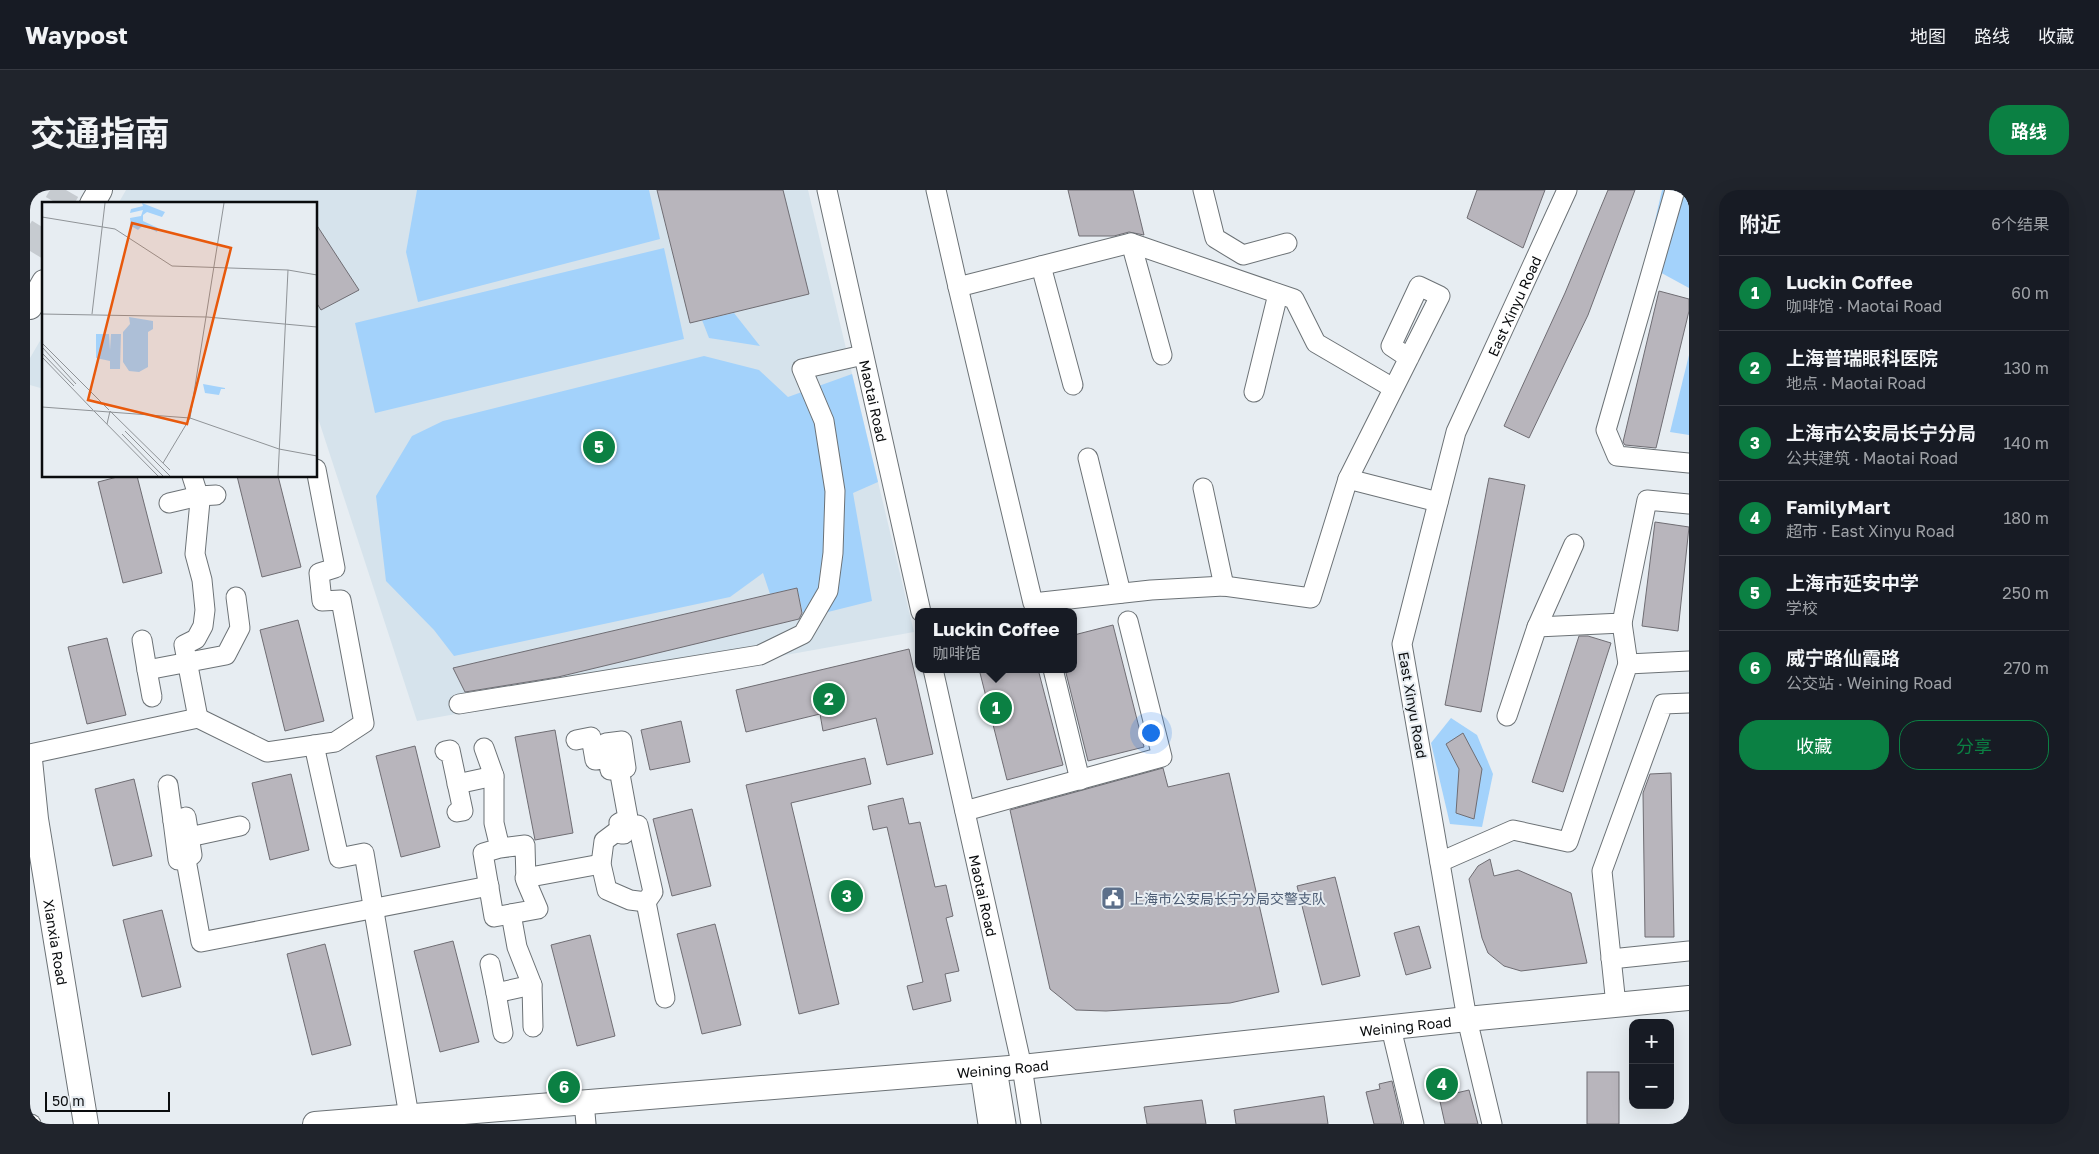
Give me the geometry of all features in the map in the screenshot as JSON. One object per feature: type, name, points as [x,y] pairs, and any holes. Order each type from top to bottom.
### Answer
[{"type":"main road","points":[[93,202],[100,190]]},
{"type":"main road","points":[[30,307],[42,286]]},
{"type":"main road","name":"Xianxia Road","points":[[30,760],[36,819],[86,1124]]},
{"type":"main road","name":"Weining Road","points":[[315,1124],[409,1116],[585,1113],[1467,1019],[1689,998]]},
{"type":"street","name":"Maotai Road","points":[[827,190],[919,608]]},
{"type":"street","points":[[936,190],[1031,607],[1121,593],[1224,586],[1312,598],[1348,479],[1408,358]]},
{"type":"street","points":[[1202,190],[1214,238],[1243,255],[1287,243]]},
{"type":"street","name":"East Xinyu Road","points":[[1492,1124],[1467,1019],[1402,644],[1456,432],[1567,190]]},
{"type":"street","points":[[1675,190],[1606,430],[1616,456],[1689,463]]},
{"type":"street","points":[[958,287],[1131,243],[1294,299],[1316,343],[1393,388]]},
{"type":"street","points":[[1131,243],[1162,355]]},
{"type":"street","points":[[1041,266],[1073,385]]},
{"type":"street","points":[[1254,392],[1278,294]]},
{"type":"street","points":[[459,704],[760,655],[803,634],[828,591],[833,553],[835,491],[824,421],[802,369],[863,355]]},
{"type":"street","points":[[1088,458],[1121,593]]},
{"type":"street","points":[[194,478],[207,495]]},
{"type":"street","points":[[30,754],[198,718],[267,752],[335,742],[364,723],[341,600],[322,601],[319,573],[335,568],[318,478]]},
{"type":"street","points":[[1348,479],[1438,502]]},
{"type":"street","points":[[1203,488],[1224,586]]},
{"type":"street","points":[[198,718],[184,645],[196,639],[203,626],[205,610],[202,580],[187,556],[199,526],[207,495]]},
{"type":"street","points":[[170,503],[207,495]]},
{"type":"street","points":[[1440,862],[1513,830],[1568,842],[1628,664],[1622,623],[1647,500],[1689,504]]},
{"type":"street","points":[[1507,716],[1537,627],[1574,544]]},
{"type":"street","points":[[147,670],[226,655],[240,628],[236,597]]},
{"type":"street","points":[[965,811],[1162,757],[1128,622]]},
{"type":"street","points":[[1537,627],[1622,623]]},
{"type":"street","points":[[142,640],[152,697]]},
{"type":"street","points":[[1628,664],[1689,661]]},
{"type":"street","name":"Maotai Road","points":[[934,673],[1022,1067],[1031,1124]]},
{"type":"street","points":[[1054,673],[1080,780]]},
{"type":"street","points":[[1616,1005],[1602,872],[1663,704],[1689,703]]},
{"type":"street","points":[[576,740],[591,737],[595,760],[614,763],[629,824],[650,881],[639,883],[638,901],[665,998]]},
{"type":"street","points":[[314,745],[339,858],[364,853],[409,1116]]},
{"type":"street","points":[[484,748],[494,776],[494,823],[500,848]]},
{"type":"street","points":[[445,751],[450,750],[463,811],[457,812]]},
{"type":"street","points":[[457,784],[494,776]]},
{"type":"street","points":[[168,785],[178,860],[186,860],[192,855],[186,817],[173,821]]},
{"type":"street","points":[[629,824],[604,841],[601,864],[607,890],[638,901]]},
{"type":"street","points":[[189,837],[240,826]]},
{"type":"street","points":[[525,845],[526,878],[538,909],[494,917],[483,852],[500,848],[525,845]]},
{"type":"street","points":[[186,860],[201,942],[489,886]]},
{"type":"street","points":[[526,878],[601,864]]},
{"type":"street","points":[[511,914],[517,947],[532,986],[533,1027]]},
{"type":"street","points":[[1611,958],[1689,951]]},
{"type":"street","points":[[490,964],[503,1033]]},
{"type":"street","points":[[496,993],[532,986]]},
{"type":"street","points":[[1391,1028],[1414,1124]]},
{"type":"street","points":[[988,1070],[988,1124]]},
{"type":"street","points":[[988,1070],[1006,1124]]},
{"type":"shaded area","points":[[126,190],[808,190],[914,632],[417,721],[318,418],[318,202],[119,202]]},
{"type":"shaded area","points":[[417,190],[649,190],[660,239],[418,302],[406,252]]},
{"type":"shaded area","points":[[1662,190],[1689,190],[1689,288],[1645,264]]},
{"type":"shaded area","points":[[664,248],[684,339],[375,413],[355,323]]},
{"type":"shaded area","points":[[734,313],[760,346],[709,338],[702,320]]},
{"type":"shaded area","points":[[42,337],[42,388],[30,385],[30,358]]},
{"type":"shaded area","points":[[1689,355],[1689,435],[1670,432]]},
{"type":"shaded area","points":[[704,356],[759,370],[788,397],[852,374],[878,482],[853,493],[872,601],[804,618],[797,588],[770,594],[763,573],[730,597],[454,656],[434,630],[386,581],[376,496],[412,436],[443,421]]},
{"type":"shaded area","points":[[1451,718],[1477,735],[1493,774],[1482,827],[1450,824],[1431,743]]},
{"type":"building","points":[[657,190],[783,190],[809,294],[690,323]]},
{"type":"building","points":[[1068,190],[1133,190],[1144,235],[1129,232],[1114,236],[1079,236]]},
{"type":"building","points":[[1477,190],[1545,190],[1523,248],[1467,218]]},
{"type":"building","points":[[1608,190],[1635,190],[1588,315],[1529,438],[1504,426],[1565,293]]},
{"type":"building","points":[[318,227],[359,290],[321,310],[318,305]]},
{"type":"building","points":[[1659,291],[1689,299],[1689,311],[1656,448],[1625,445],[1623,442]]},
{"type":"building","points":[[113,478],[138,478],[162,573],[123,583],[98,482]]},
{"type":"building","points":[[237,478],[279,478],[301,567],[262,577]]},
{"type":"building","points":[[1489,478],[1525,485],[1481,712],[1445,705]]},
{"type":"building","points":[[1655,522],[1689,527],[1678,631],[1642,626]]},
{"type":"building","points":[[797,588],[802,613],[799,619],[558,677],[465,692],[453,668]]},
{"type":"building","points":[[298,620],[324,721],[285,731],[260,630]]},
{"type":"building","points":[[1113,625],[1144,747],[1088,761],[1066,673],[1077,673],[1077,634]]},
{"type":"building","points":[[1579,636],[1588,636],[1611,643],[1563,792],[1532,782]]},
{"type":"building","points":[[107,638],[126,715],[87,724],[68,647]]},
{"type":"building","points":[[909,649],[933,754],[887,765],[876,718],[823,731],[820,714],[746,732],[736,690]]},
{"type":"building","points":[[980,673],[1039,673],[1063,765],[1007,780]]},
{"type":"building","points":[[681,721],[690,762],[650,770],[641,730]]},
{"type":"building","points":[[555,730],[573,833],[535,840],[515,737]]},
{"type":"building","points":[[1463,733],[1482,769],[1474,819],[1456,813],[1459,769],[1446,744]]},
{"type":"building","points":[[415,746],[440,847],[401,857],[376,756]]},
{"type":"building","points":[[865,758],[871,784],[791,803],[839,1004],[799,1014],[746,785]]},
{"type":"building","name":"上海市公安局长宁分局交警支队","points":[[1163,768],[1168,787],[1229,773],[1279,992],[1230,1003],[1106,1011],[1076,1010],[1050,989],[1010,810]]},
{"type":"building","points":[[1671,773],[1674,937],[1645,937],[1643,793],[1650,774]]},
{"type":"building","points":[[291,774],[309,850],[270,860],[252,783]]},
{"type":"building","points":[[134,779],[152,856],[113,866],[95,789]]},
{"type":"building","points":[[903,798],[909,824],[920,822],[935,887],[946,885],[953,916],[946,918],[959,971],[945,974],[951,1001],[913,1010],[907,986],[923,982],[887,827],[873,830],[868,806]]},
{"type":"building","points":[[692,809],[711,886],[672,896],[653,819]]},
{"type":"building","points":[[1490,859],[1494,876],[1518,870],[1571,893],[1587,963],[1521,971],[1504,966],[1488,953],[1482,938],[1469,879],[1478,866]]},
{"type":"building","points":[[1335,877],[1360,976],[1322,985],[1297,886]]},
{"type":"building","points":[[162,910],[181,987],[142,997],[123,920]]},
{"type":"building","points":[[715,924],[741,1025],[702,1034],[677,934]]},
{"type":"building","points":[[1419,926],[1431,968],[1406,975],[1394,933]]},
{"type":"building","points":[[590,935],[615,1036],[577,1046],[551,945]]},
{"type":"building","points":[[453,941],[479,1042],[440,1052],[414,951]]},
{"type":"building","points":[[325,944],[351,1045],[312,1055],[287,954]]},
{"type":"building","points":[[1587,1072],[1619,1072],[1619,1124],[1587,1124]]},
{"type":"building","points":[[1392,1081],[1402,1124],[1374,1124],[1366,1092],[1380,1089],[1379,1084]]},
{"type":"building","points":[[1469,1090],[1478,1124],[1445,1124],[1439,1097]]},
{"type":"building","points":[[1324,1096],[1328,1124],[1236,1124],[1234,1110]]},
{"type":"building","points":[[1202,1100],[1206,1124],[1147,1124],[1144,1107]]},
{"type":"tunnel","points":[[59,202],[66,190]]},
{"type":"tunnel","points":[[30,251],[42,231]]},
{"type":"place","name":"上海市延安中学","points":[[599,447]]},
{"type":"place","name":"上海普瑞眼科医院","points":[[829,699]]},
{"type":"place","name":"Luckin Coffee","points":[[996,708]]},
{"type":"place","name":"上海市公安局长宁分局","points":[[847,896]]},
{"type":"place","name":"上海市公安局长宁分局交警支队","points":[[1113,898]]},
{"type":"place","name":"FamilyMart","points":[[1442,1084]]},
{"type":"place","name":"威宁路仙霞路","points":[[564,1087]]}]
